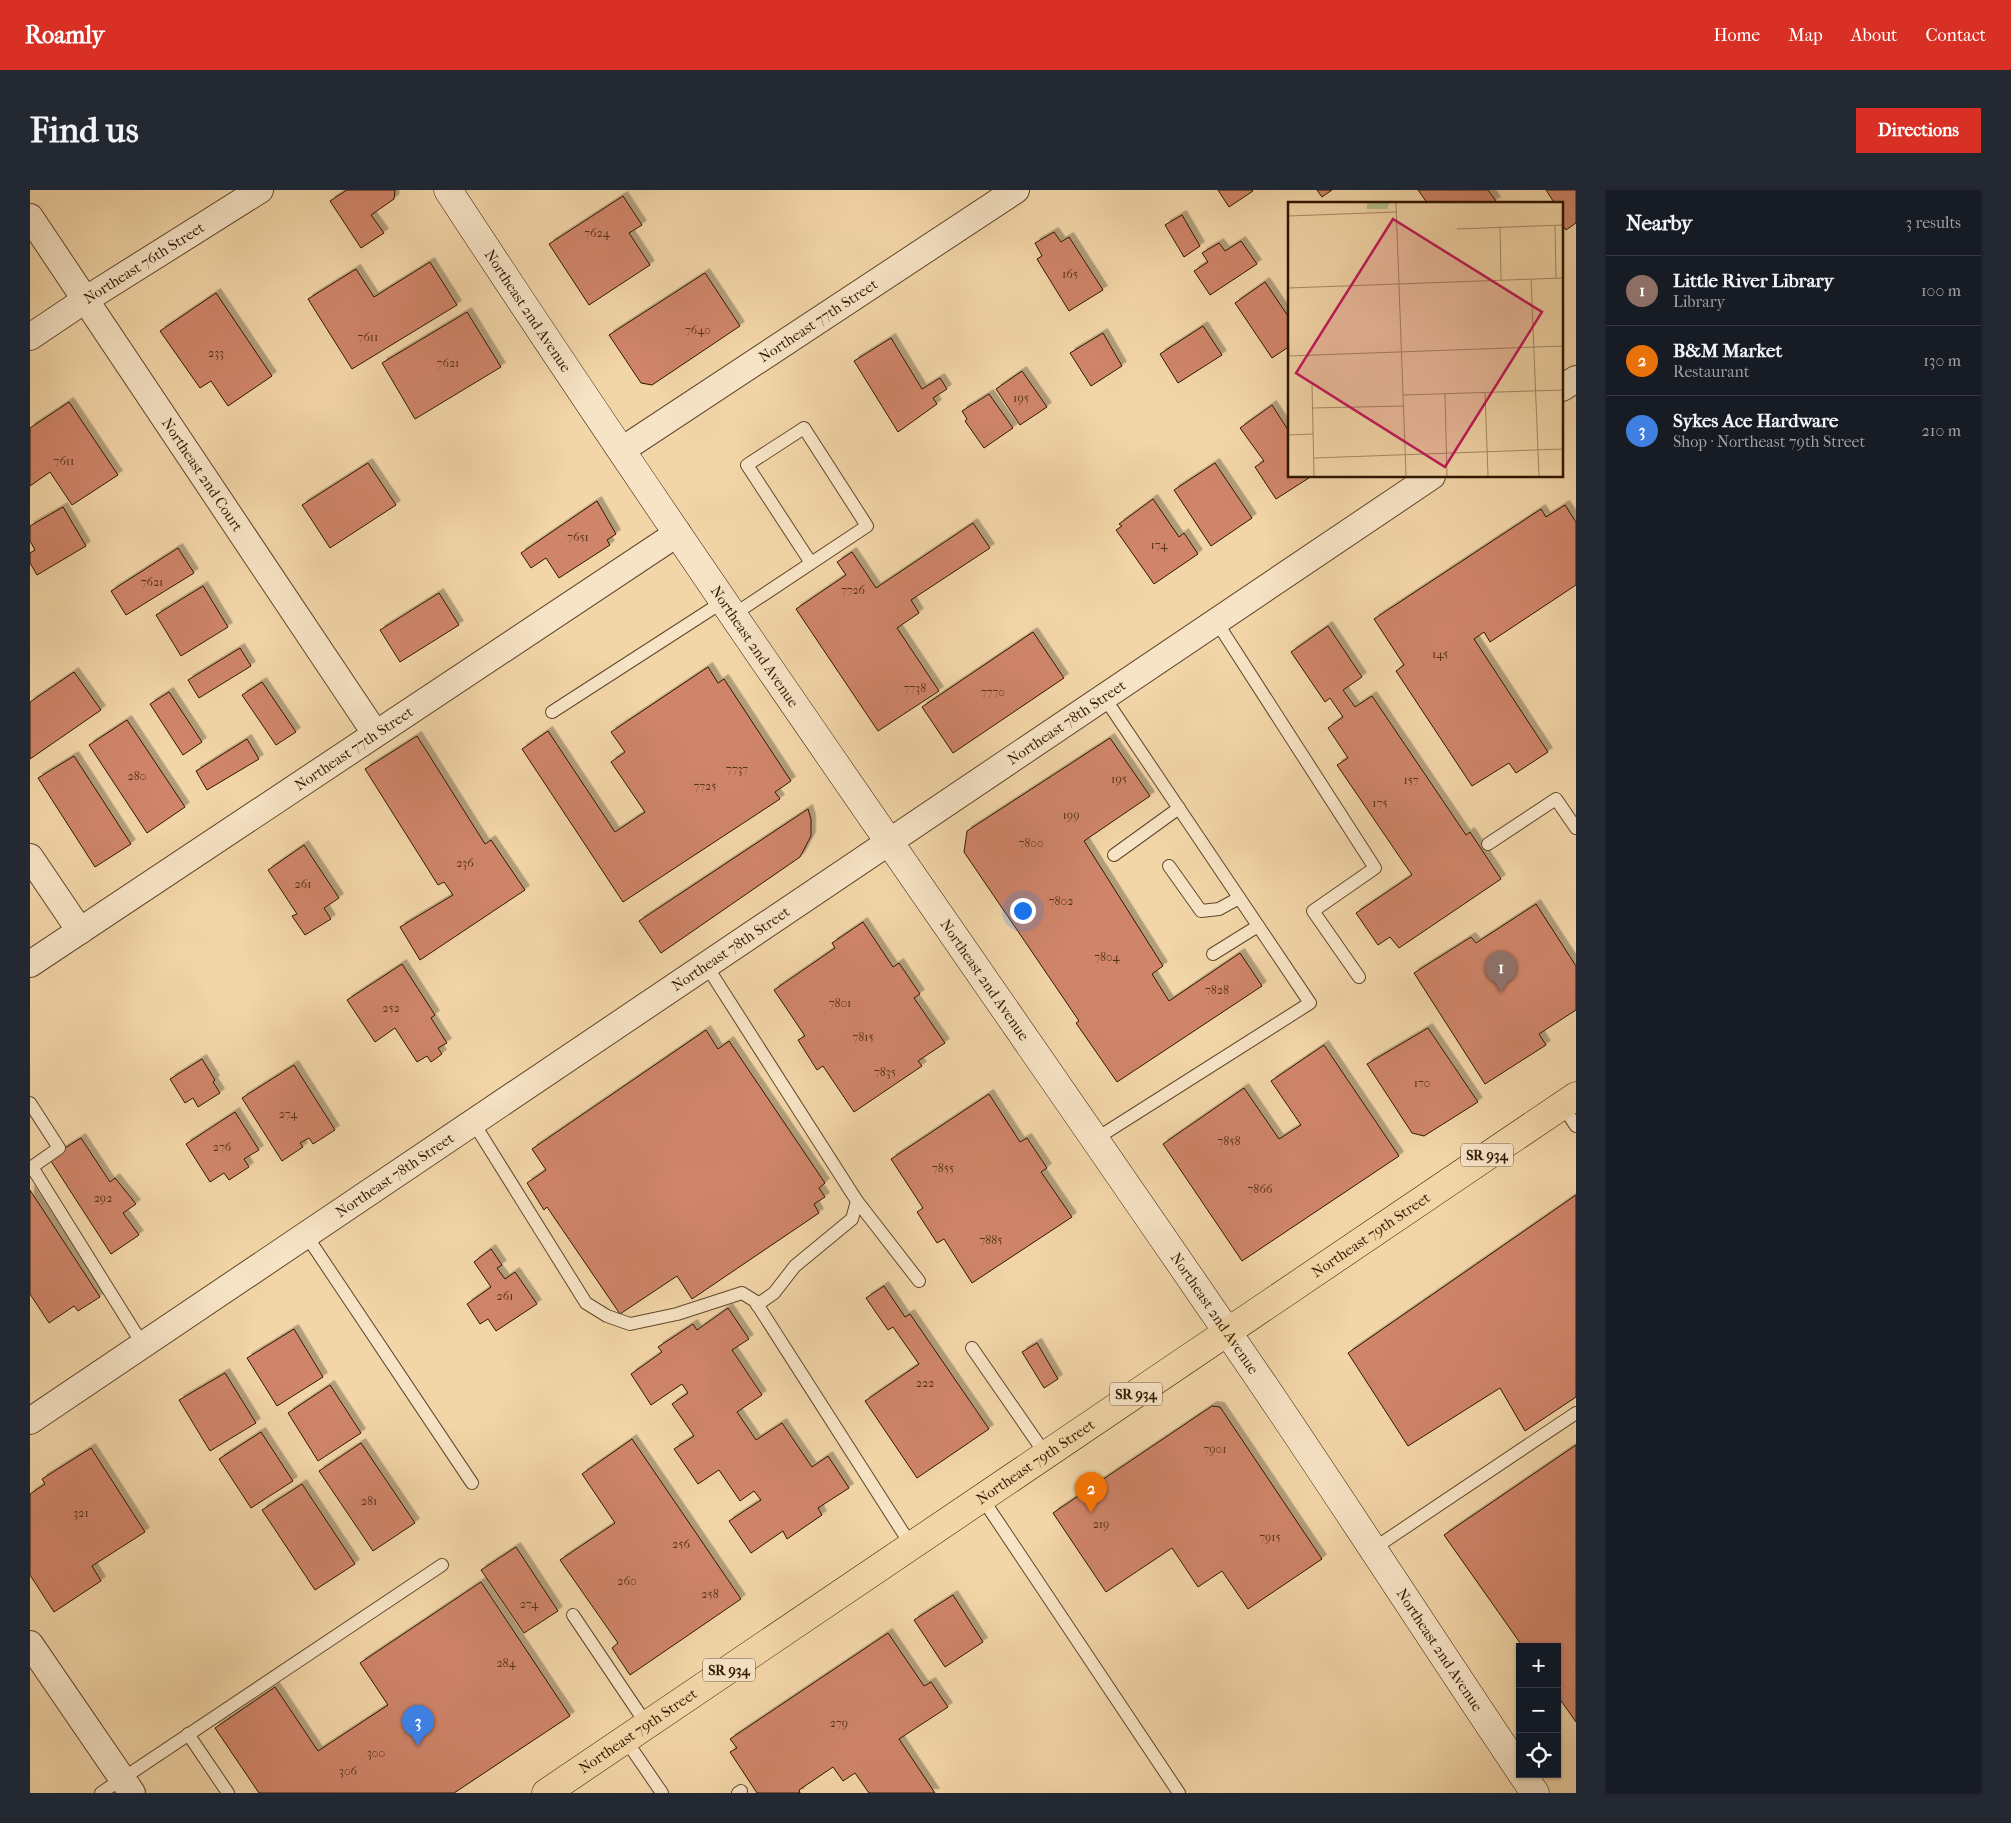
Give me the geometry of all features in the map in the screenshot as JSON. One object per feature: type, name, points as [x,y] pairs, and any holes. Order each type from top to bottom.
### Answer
[{"type":"main road","name":"Northeast 2nd Avenue","points":[[448,190],[887,841],[1226,1332],[1516,1765]]},
{"type":"main road","name":"Northeast 79th Street","points":[[546,1793],[1226,1332],[1571,1109]]},
{"type":"main road","points":[[1525,1778],[1534,1793]]},
{"type":"street","name":"Northeast 76th Street","points":[[30,337],[85,300],[260,190]]},
{"type":"street","name":"Northeast 77th Street","points":[[622,450],[1016,190]]},
{"type":"street","name":"Northeast 2nd Court","points":[[30,217],[374,733]]},
{"type":"street","points":[[1564,387],[1576,379]]},
{"type":"street","name":"Northeast 78th Street","points":[[30,1421],[887,841],[1429,478]]},
{"type":"street","name":"Northeast 77th Street","points":[[30,964],[374,733],[678,533]]},
{"type":"street","points":[[30,858],[80,931]]},
{"type":"street","points":[[30,1644],[118,1788]]},
{"type":"lane","points":[[552,712],[729,608],[811,563],[867,526],[804,428],[747,466],[811,563]]},
{"type":"lane","points":[[1216,621],[1375,868],[1313,911],[1360,978]]},
{"type":"lane","points":[[1094,1140],[1310,1003],[1104,697]]},
{"type":"lane","points":[[1488,844],[1556,799],[1576,828]]},
{"type":"lane","points":[[1114,855],[1179,808]]},
{"type":"lane","points":[[1170,866],[1201,911],[1219,909],[1239,898]]},
{"type":"lane","points":[[1213,954],[1258,926]]},
{"type":"lane","points":[[706,965],[751,1032],[857,1201],[919,1282]]},
{"type":"lane","points":[[30,1102],[59,1148],[32,1166],[143,1344]]},
{"type":"lane","points":[[473,1122],[586,1303],[607,1316],[630,1324],[677,1314],[742,1293],[757,1305],[911,1545]]},
{"type":"lane","points":[[757,1305],[774,1293],[795,1266],[852,1218],[857,1201]]},
{"type":"lane","points":[[306,1234],[472,1483]]},
{"type":"lane","points":[[972,1348],[1046,1455]]},
{"type":"lane","points":[[1373,1549],[1576,1413]]},
{"type":"lane","points":[[982,1498],[1178,1793]]},
{"type":"lane","points":[[118,1788],[188,1734],[442,1565]]},
{"type":"lane","points":[[573,1615],[636,1732],[662,1793]]},
{"type":"lane","points":[[188,1734],[228,1793]]},
{"type":"building","points":[[347,190],[395,190],[394,199],[371,215],[384,233],[361,248],[330,201]]},
{"type":"building","points":[[1218,190],[1252,190],[1253,191],[1229,207]]},
{"type":"building","points":[[1317,190],[1332,190],[1322,197]]},
{"type":"building","points":[[1418,190],[1488,190],[1496,201],[1494,202],[1427,202]]},
{"type":"building","points":[[1546,190],[1576,190],[1576,223],[1566,230],[1564,227],[1564,202],[1554,202]]},
{"type":"building","points":[[623,196],[642,225],[629,233],[650,265],[589,305],[549,244]]},
{"type":"building","points":[[1182,215],[1200,246],[1184,257],[1165,225]]},
{"type":"building","points":[[1054,232],[1061,242],[1069,237],[1103,290],[1069,311],[1037,259],[1042,256],[1035,243]]},
{"type":"building","points":[[1241,241],[1257,264],[1210,295],[1194,271],[1208,262],[1202,253],[1219,243],[1225,251]]},
{"type":"building","points":[[430,262],[457,305],[352,369],[308,299],[356,269],[374,297]]},
{"type":"building","points":[[705,273],[740,326],[652,385],[641,383],[609,335]]},
{"type":"building","points":[[1265,282],[1288,316],[1288,347],[1272,358],[1235,303]]},
{"type":"building","points":[[216,293],[272,376],[228,406],[211,381],[200,388],[160,331]]},
{"type":"building","points":[[467,312],[501,367],[415,419],[382,363]]},
{"type":"building","points":[[1203,326],[1222,355],[1178,383],[1160,354]]},
{"type":"building","points":[[1103,333],[1122,366],[1091,386],[1070,353]]},
{"type":"building","points":[[891,338],[922,389],[940,378],[947,389],[933,398],[937,404],[898,432],[854,361]]},
{"type":"building","points":[[1022,371],[1047,407],[1020,425],[996,389]]},
{"type":"building","points":[[989,394],[1013,428],[984,448],[965,421],[967,419],[962,411]]},
{"type":"building","points":[[69,402],[118,475],[72,505],[50,472],[30,486],[30,428]]},
{"type":"building","points":[[1272,405],[1288,430],[1288,478],[1309,478],[1276,499],[1255,467],[1264,461],[1240,428]]},
{"type":"building","points":[[368,463],[396,505],[330,548],[302,505]]},
{"type":"building","points":[[1215,463],[1252,518],[1211,546],[1174,490]]},
{"type":"building","points":[[1153,499],[1179,537],[1184,533],[1198,554],[1154,584],[1116,530],[1122,526],[1119,524]]},
{"type":"building","points":[[597,501],[616,534],[607,540],[610,545],[559,578],[546,558],[531,568],[521,553]]},
{"type":"building","points":[[1565,505],[1576,522],[1576,585],[1490,642],[1484,632],[1474,639],[1548,752],[1516,773],[1509,763],[1472,786],[1396,671],[1404,665],[1374,619],[1541,509],[1546,517]]},
{"type":"building","points":[[63,507],[86,546],[37,575],[30,563],[30,553],[35,550],[30,541],[30,526]]},
{"type":"building","points":[[973,523],[990,548],[911,600],[919,613],[897,628],[939,691],[878,731],[796,609],[846,575],[837,562],[852,552],[876,588]]},
{"type":"building","points":[[178,548],[194,573],[126,615],[111,591]]},
{"type":"building","points":[[203,586],[228,627],[181,656],[156,615]]},
{"type":"building","points":[[439,593],[459,625],[400,662],[380,630]]},
{"type":"building","points":[[1328,626],[1362,677],[1343,690],[1355,707],[1372,696],[1466,835],[1470,832],[1501,879],[1399,948],[1390,937],[1378,945],[1356,913],[1412,875],[1337,765],[1348,758],[1328,728],[1343,717],[1330,698],[1325,702],[1291,652]]},
{"type":"building","points":[[1033,632],[1064,678],[953,753],[922,707]]},
{"type":"building","points":[[240,648],[251,666],[199,698],[188,680]]},
{"type":"building","points":[[708,667],[718,683],[724,679],[791,781],[775,792],[780,799],[623,902],[522,749],[548,731],[615,832],[645,812],[611,762],[625,752],[611,732]]},
{"type":"building","points":[[74,672],[101,710],[30,759],[30,702]]},
{"type":"building","points":[[262,682],[296,732],[276,745],[242,695]]},
{"type":"building","points":[[169,692],[202,742],[183,755],[150,704]]},
{"type":"building","points":[[127,720],[185,807],[147,833],[89,745]]},
{"type":"building","points":[[417,736],[485,844],[491,840],[525,890],[420,960],[400,927],[453,895],[444,882],[438,885],[365,769]]},
{"type":"building","points":[[1110,738],[1150,796],[1084,841],[1163,966],[1152,974],[1169,1001],[1240,953],[1262,986],[1117,1082],[1076,1023],[1079,1021],[964,852],[967,831]]},
{"type":"building","points":[[247,739],[259,759],[207,790],[196,771]]},
{"type":"building","points":[[74,756],[131,844],[95,867],[38,778]]},
{"type":"building","points":[[808,809],[811,819],[811,836],[800,857],[661,953],[639,921]]},
{"type":"building","points":[[304,845],[339,898],[324,908],[331,919],[305,935],[292,916],[297,914],[268,870]]},
{"type":"building","points":[[1536,904],[1576,966],[1576,1010],[1539,1034],[1546,1045],[1485,1084],[1414,973],[1471,937],[1476,943]]},
{"type":"building","points":[[863,922],[893,967],[899,963],[920,994],[914,998],[945,1043],[918,1061],[922,1066],[854,1112],[823,1066],[817,1070],[798,1040],[805,1036],[774,990],[835,948],[832,943]]},
{"type":"building","points":[[402,964],[435,1015],[431,1018],[447,1043],[438,1048],[442,1054],[431,1062],[427,1056],[417,1062],[395,1028],[375,1042],[347,1000]]},
{"type":"building","points":[[1428,1028],[1478,1102],[1424,1136],[1412,1133],[1367,1064]]},
{"type":"building","points":[[706,1030],[718,1049],[729,1041],[825,1183],[819,1188],[825,1197],[814,1204],[819,1213],[692,1299],[677,1276],[620,1314],[547,1207],[544,1210],[527,1183],[546,1170],[532,1149]]},
{"type":"building","points":[[1324,1045],[1399,1156],[1242,1261],[1163,1144],[1244,1088],[1279,1139],[1301,1125],[1271,1081]]},
{"type":"building","points":[[202,1059],[215,1080],[213,1082],[220,1093],[198,1107],[193,1098],[185,1103],[170,1079]]},
{"type":"building","points":[[294,1065],[335,1130],[313,1144],[309,1138],[300,1143],[303,1147],[282,1161],[242,1098]]},
{"type":"building","points":[[989,1094],[1020,1142],[1027,1138],[1047,1168],[1041,1172],[1072,1217],[972,1283],[944,1239],[937,1243],[917,1212],[923,1208],[891,1159]]},
{"type":"building","points":[[235,1112],[259,1150],[244,1159],[249,1167],[229,1180],[224,1173],[210,1182],[186,1144]]},
{"type":"building","points":[[81,1138],[110,1182],[115,1178],[136,1204],[123,1213],[139,1235],[111,1254],[49,1158]]},
{"type":"building","points":[[30,1190],[100,1297],[78,1311],[74,1306],[49,1323],[30,1294]]},
{"type":"building","points":[[1576,1195],[1576,1397],[1525,1431],[1500,1388],[1408,1446],[1348,1353]]},
{"type":"building","points":[[491,1249],[502,1265],[497,1268],[505,1279],[515,1272],[537,1304],[496,1331],[488,1319],[480,1324],[467,1304],[491,1287],[474,1262]]},
{"type":"building","points":[[884,1286],[905,1317],[910,1314],[989,1429],[917,1478],[865,1401],[919,1364],[893,1327],[888,1330],[866,1298]]},
{"type":"building","points":[[728,1308],[749,1339],[732,1350],[762,1395],[737,1412],[756,1440],[782,1423],[812,1467],[828,1456],[849,1488],[818,1508],[822,1515],[787,1539],[783,1531],[751,1553],[729,1521],[761,1500],[754,1491],[740,1501],[719,1470],[698,1484],[674,1449],[694,1436],[672,1404],[688,1393],[682,1384],[651,1405],[631,1374],[662,1352],[658,1347],[693,1324],[697,1330]]},
{"type":"building","points":[[294,1329],[323,1377],[277,1406],[247,1358]]},
{"type":"building","points":[[1037,1343],[1058,1379],[1044,1388],[1022,1352]]},
{"type":"building","points":[[225,1373],[256,1423],[210,1451],[179,1400]]},
{"type":"building","points":[[330,1385],[361,1433],[318,1461],[288,1413]]},
{"type":"building","points":[[1212,1406],[1220,1407],[1322,1559],[1248,1609],[1222,1571],[1198,1587],[1172,1548],[1106,1592],[1053,1513]]},
{"type":"building","points":[[261,1432],[293,1481],[251,1508],[219,1459]]},
{"type":"building","points":[[632,1439],[741,1599],[630,1675],[612,1648],[618,1643],[560,1560],[615,1523],[582,1474]]},
{"type":"building","points":[[361,1443],[415,1523],[373,1551],[319,1471]]},
{"type":"building","points":[[1576,1445],[1576,1722],[1561,1701],[1561,1643],[1520,1643],[1444,1535]]},
{"type":"building","points":[[91,1448],[145,1532],[92,1566],[101,1581],[54,1612],[30,1575],[30,1494],[45,1484],[42,1479]]},
{"type":"building","points":[[302,1484],[355,1564],[315,1590],[262,1510]]},
{"type":"building","points":[[516,1547],[558,1611],[524,1633],[481,1570]]},
{"type":"building","points":[[481,1582],[570,1716],[454,1793],[259,1793],[215,1728],[275,1687],[318,1751],[388,1705],[360,1663]]},
{"type":"building","points":[[953,1595],[983,1642],[945,1667],[914,1620]]},
{"type":"building","points":[[888,1633],[924,1686],[931,1682],[948,1707],[899,1739],[935,1793],[869,1793],[855,1773],[843,1781],[833,1767],[799,1790],[800,1793],[757,1793],[730,1752],[737,1748],[730,1739]]},
{"type":"place","name":"Little River Library","points":[[1501,992]]},
{"type":"place","name":"B&M Market","points":[[1091,1513]]},
{"type":"place","name":"Sykes Ace Hardware","points":[[418,1746]]}]
